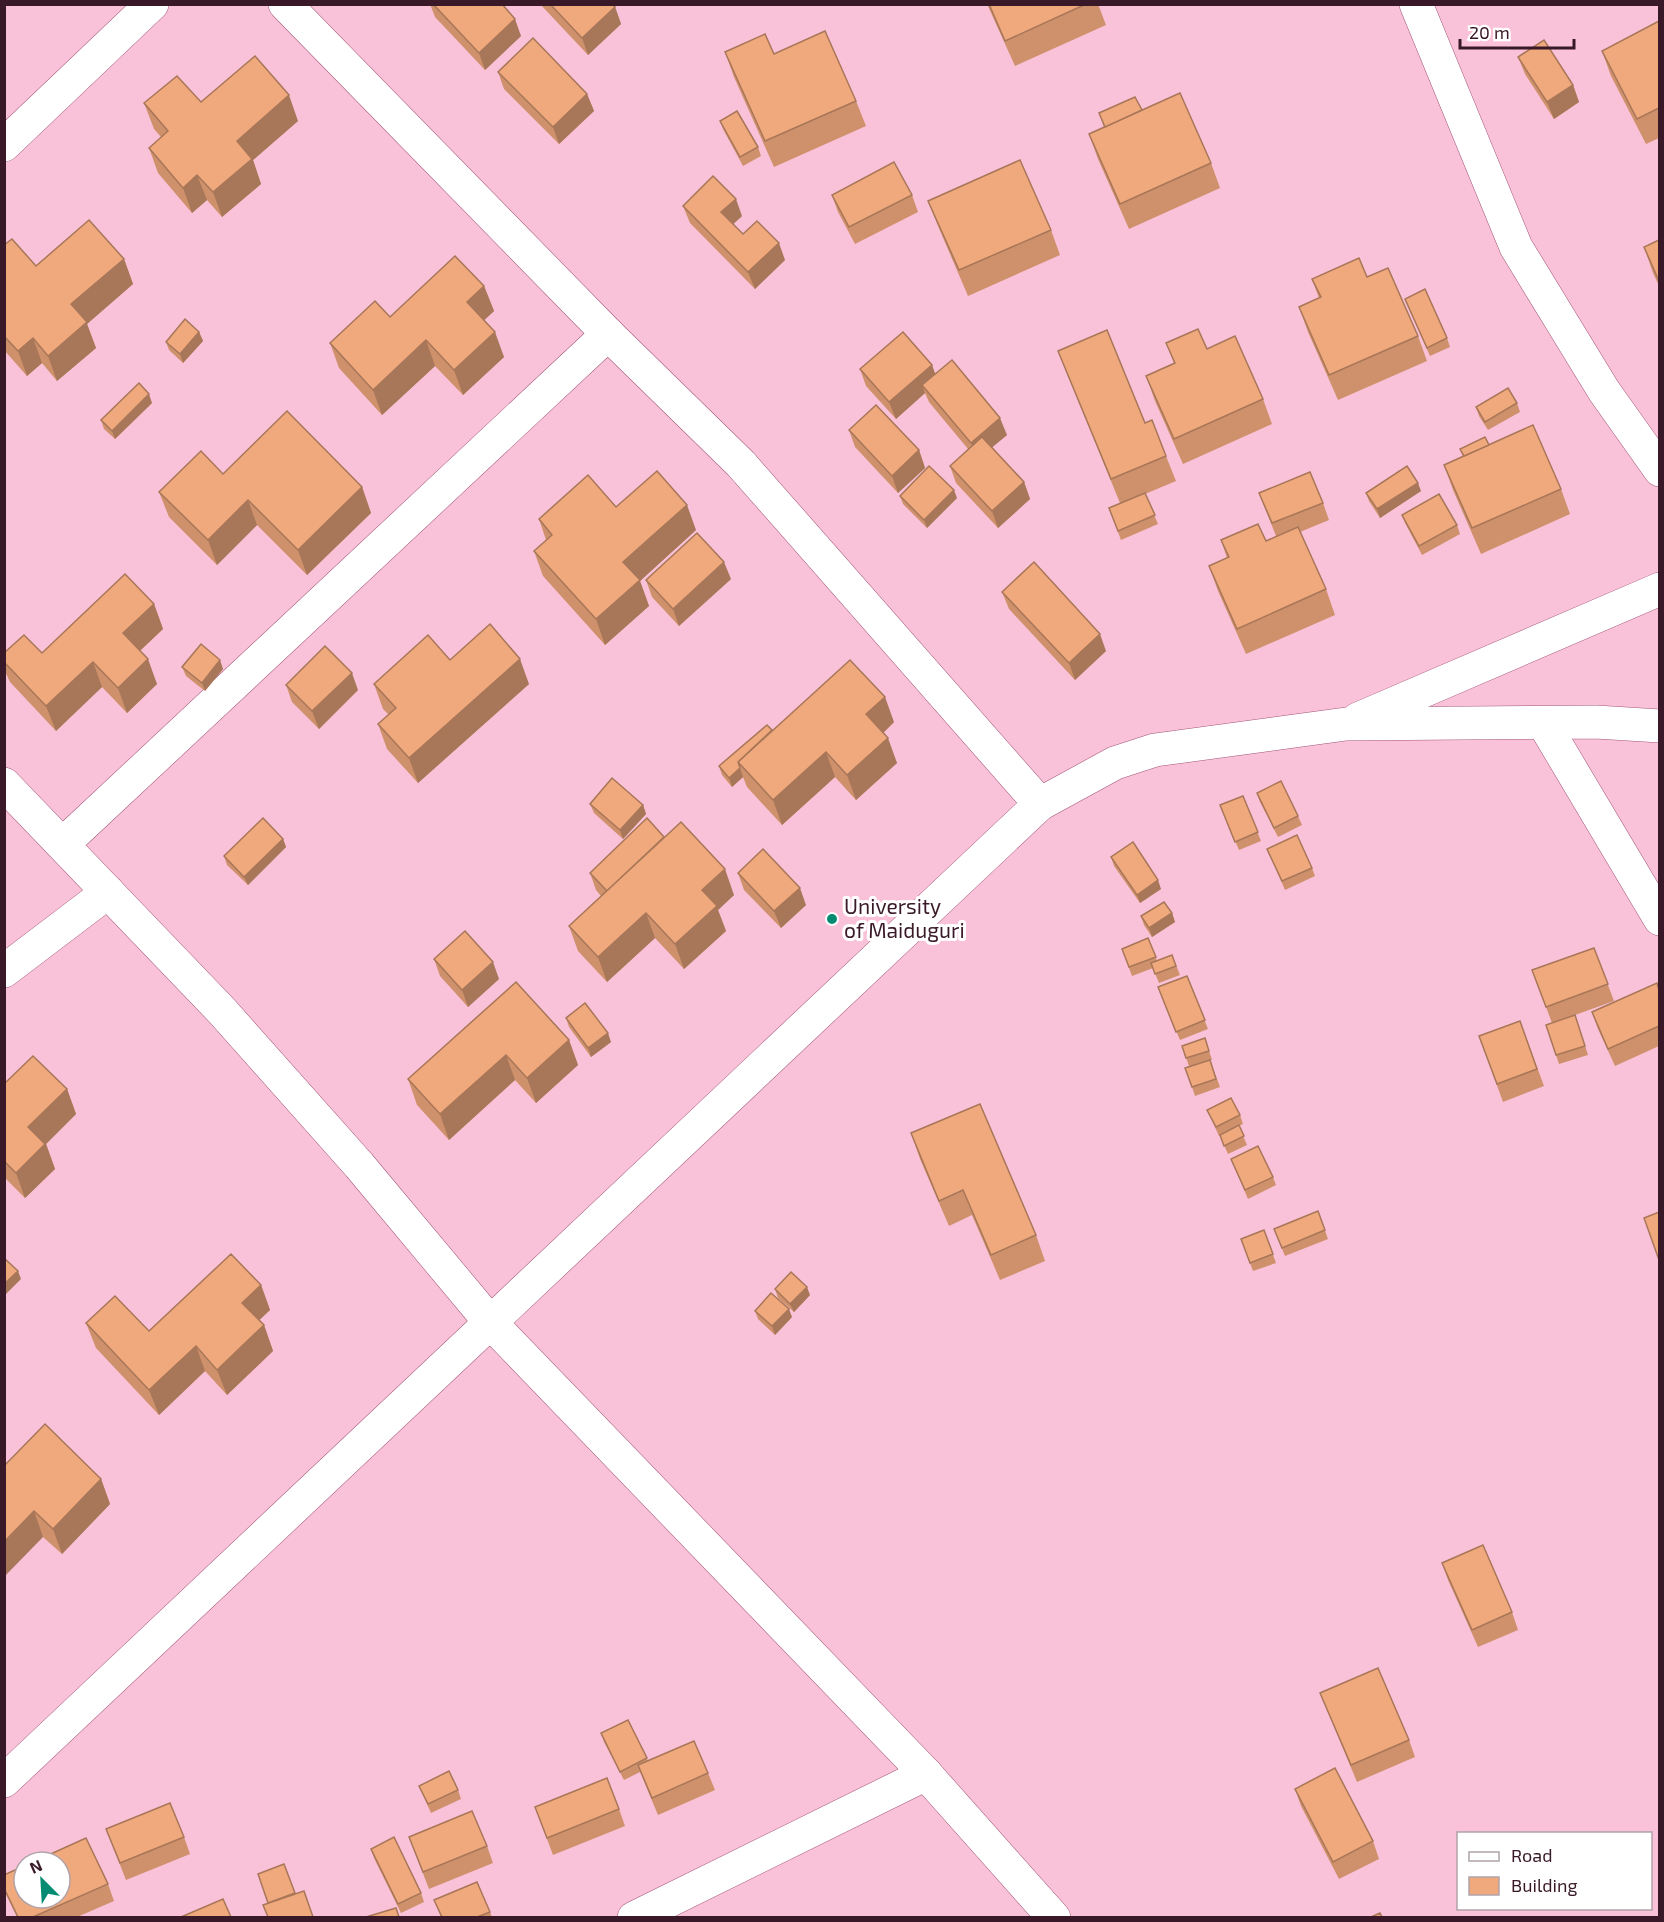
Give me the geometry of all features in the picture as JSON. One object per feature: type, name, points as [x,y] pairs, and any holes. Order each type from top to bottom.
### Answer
[{"type":"street","points":[[4,145],[152,4]]},
{"type":"street","points":[[285,4],[608,334],[741,464],[1040,804]]},
{"type":"street","points":[[1416,4],[1516,246],[1604,391],[1659,470]]},
{"type":"street","points":[[64,843],[608,334]]},
{"type":"street","points":[[1346,724],[1659,589]]},
{"type":"street","points":[[4,1781],[1040,804],[1115,763],[1155,750],[1346,724],[1596,722],[1659,726]]},
{"type":"street","points":[[1544,724],[1659,919]]},
{"type":"street","points":[[4,784],[64,843],[222,1011],[344,1148],[490,1322],[926,1774],[1054,1917]]},
{"type":"street","points":[[4,971],[108,892]]},
{"type":"street","points":[[634,1917],[926,1774]]},
{"type":"shaded area","name":"University of Maiduguri","points":[[5,5],[1659,5],[1659,1917],[5,1918]]},
{"type":"building","points":[[433,4],[502,4],[515,19],[479,53]]},
{"type":"building","points":[[550,4],[612,4],[615,7],[582,38]]},
{"type":"building","points":[[989,4],[1086,4],[1005,41]]},
{"type":"building","points":[[1659,21],[1659,108],[1637,119],[1602,51]]},
{"type":"building","points":[[825,31],[856,101],[765,141],[725,52],[765,34],[774,54]]},
{"type":"building","points":[[533,38],[587,94],[553,127],[498,72]]},
{"type":"building","points":[[1544,40],[1573,85],[1547,102],[1518,57]]},
{"type":"building","points":[[255,56],[289,95],[237,141],[252,159],[213,192],[197,175],[183,188],[149,148],[168,131],[144,103],[177,76],[201,102]]},
{"type":"building","points":[[1180,93],[1211,163],[1120,204],[1089,134]]},
{"type":"building","points":[[1135,97],[1142,110],[1105,127],[1099,113]]},
{"type":"building","points":[[737,111],[758,147],[740,157],[720,121]]},
{"type":"building","points":[[1020,160],[1051,230],[959,270],[928,201]]},
{"type":"building","points":[[894,162],[912,195],[849,227],[832,195]]},
{"type":"building","points":[[713,176],[736,199],[721,212],[743,234],[757,221],[779,243],[748,272],[683,206]]},
{"type":"building","points":[[89,220],[124,259],[71,304],[87,322],[48,356],[33,338],[18,351],[4,336],[4,245],[12,239],[36,266]]},
{"type":"building","points":[[1659,240],[1659,281],[1644,247]]},
{"type":"building","points":[[455,256],[484,286],[467,302],[495,332],[454,370],[426,340],[373,390],[330,343],[375,301],[390,317]]},
{"type":"building","points":[[1359,258],[1367,277],[1388,268],[1418,336],[1329,375],[1299,307],[1321,297],[1312,279]]},
{"type":"building","points":[[1425,289],[1447,338],[1427,348],[1405,299]]},
{"type":"building","points":[[185,319],[199,332],[180,354],[166,342]]},
{"type":"building","points":[[1198,329],[1207,349],[1235,336],[1263,399],[1174,439],[1146,376],[1175,363],[1166,343]]},
{"type":"building","points":[[1107,330],[1145,423],[1152,420],[1166,456],[1111,479],[1058,351]]},
{"type":"building","points":[[903,332],[932,365],[889,402],[860,369]]},
{"type":"building","points":[[952,360],[1000,418],[971,443],[922,385]]},
{"type":"building","points":[[139,383],[149,394],[112,431],[101,420]]},
{"type":"building","points":[[1508,388],[1517,403],[1485,422],[1476,407]]},
{"type":"building","points":[[876,405],[919,450],[892,476],[849,430]]},
{"type":"building","points":[[287,411],[362,487],[298,550],[248,500],[208,540],[159,492],[201,451],[223,474]]},
{"type":"building","points":[[1533,425],[1561,489],[1472,528],[1444,465]]},
{"type":"building","points":[[982,437],[1024,482],[992,511],[950,466]]},
{"type":"building","points":[[1485,437],[1489,445],[1464,456],[1460,449]]},
{"type":"building","points":[[929,466],[954,490],[924,520],[900,496]]},
{"type":"building","points":[[1407,466],[1418,483],[1377,509],[1366,493]]},
{"type":"building","points":[[657,471],[687,505],[623,562],[640,580],[596,619],[534,551],[552,535],[539,519],[588,475],[616,507]]},
{"type":"building","points":[[1310,472],[1323,503],[1272,523],[1259,493]]},
{"type":"building","points":[[1145,493],[1155,515],[1118,531],[1109,508]]},
{"type":"building","points":[[1439,494],[1457,525],[1419,546],[1402,515]]},
{"type":"building","points":[[1258,524],[1266,541],[1298,527],[1326,589],[1237,629],[1209,566],[1229,557],[1221,540]]},
{"type":"building","points":[[697,533],[724,562],[673,609],[646,580]]},
{"type":"building","points":[[1034,562],[1100,634],[1069,663],[1002,592]]},
{"type":"building","points":[[125,574],[154,604],[123,633],[148,659],[118,688],[93,662],[46,706],[4,662],[4,653],[24,635],[42,653]]},
{"type":"building","points":[[490,624],[520,659],[409,758],[378,724],[396,708],[374,684],[428,635],[450,660]]},
{"type":"building","points":[[201,644],[220,660],[202,683],[182,667]]},
{"type":"building","points":[[325,646],[352,673],[312,711],[286,685]]},
{"type":"building","points":[[850,660],[885,697],[866,714],[888,738],[847,775],[826,752],[773,800],[738,762]]},
{"type":"building","points":[[767,725],[772,730],[738,762],[740,768],[729,778],[719,766]]},
{"type":"building","points":[[612,778],[643,805],[620,830],[590,804]]},
{"type":"building","points":[[1281,781],[1298,816],[1274,828],[1257,793]]},
{"type":"building","points":[[1243,796],[1258,832],[1235,842],[1220,805]]},
{"type":"building","points":[[263,818],[283,839],[244,877],[224,856]]},
{"type":"building","points":[[647,818],[664,837],[607,891],[590,873]]},
{"type":"building","points":[[681,822],[725,869],[702,890],[717,906],[675,944],[646,913],[598,957],[569,926]]},
{"type":"building","points":[[1297,835],[1312,868],[1282,881],[1267,849]]},
{"type":"building","points":[[1133,842],[1158,880],[1137,895],[1111,857]]},
{"type":"building","points":[[763,849],[800,888],[774,911],[738,873]]},
{"type":"building","points":[[1164,902],[1172,913],[1149,928],[1141,916]]},
{"type":"building","points":[[465,931],[493,962],[462,990],[434,959]]},
{"type":"building","points":[[1148,938],[1156,957],[1129,967],[1122,949]]},
{"type":"building","points":[[1594,948],[1608,984],[1546,1007],[1532,970]]},
{"type":"building","points":[[1172,955],[1176,966],[1155,974],[1151,963]]},
{"type":"building","points":[[1187,976],[1205,1020],[1176,1032],[1158,987]]},
{"type":"building","points":[[516,982],[569,1040],[527,1078],[506,1055],[440,1114],[408,1079]]},
{"type":"building","points":[[1657,983],[1659,1026],[1608,1049],[1592,1012]]},
{"type":"building","points":[[585,1003],[608,1033],[588,1048],[566,1018]]},
{"type":"building","points":[[1575,1015],[1585,1046],[1556,1055],[1546,1025]]},
{"type":"building","points":[[1520,1021],[1537,1069],[1497,1084],[1479,1036]]},
{"type":"building","points":[[1205,1038],[1209,1051],[1186,1058],[1182,1046]]},
{"type":"building","points":[[33,1056],[67,1089],[28,1127],[45,1144],[16,1173],[4,1161],[4,1084]]},
{"type":"building","points":[[1210,1060],[1216,1079],[1192,1087],[1185,1068]]},
{"type":"building","points":[[1231,1098],[1240,1115],[1216,1127],[1207,1110]]},
{"type":"building","points":[[980,1104],[1036,1235],[991,1255],[963,1190],[939,1201],[911,1133]]},
{"type":"building","points":[[1239,1125],[1244,1136],[1224,1146],[1220,1135]]},
{"type":"building","points":[[1258,1146],[1273,1177],[1245,1190],[1231,1159]]},
{"type":"building","points":[[1318,1211],[1325,1230],[1282,1248],[1274,1229]]},
{"type":"building","points":[[1659,1212],[1659,1260],[1644,1218]]},
{"type":"building","points":[[1264,1230],[1273,1254],[1250,1263],[1241,1239]]},
{"type":"building","points":[[231,1254],[261,1285],[242,1303],[264,1325],[217,1370],[196,1346],[149,1390],[86,1323],[115,1296],[149,1331]]},
{"type":"building","points":[[4,1258],[18,1271],[4,1284]]},
{"type":"building","points":[[791,1272],[807,1287],[790,1304],[775,1289]]},
{"type":"building","points":[[771,1293],[789,1309],[772,1326],[755,1311]]},
{"type":"building","points":[[45,1424],[101,1479],[53,1529],[34,1511],[4,1542],[4,1466]]},
{"type":"building","points":[[1483,1545],[1512,1612],[1472,1630],[1442,1563]]},
{"type":"building","points":[[1378,1668],[1409,1740],[1351,1765],[1320,1693]]},
{"type":"building","points":[[628,1720],[647,1758],[620,1772],[601,1733]]},
{"type":"building","points":[[694,1741],[708,1773],[652,1798],[638,1765]]},
{"type":"building","points":[[1335,1768],[1373,1841],[1333,1862],[1295,1789]]},
{"type":"building","points":[[449,1771],[458,1790],[428,1804],[419,1786]]},
{"type":"building","points":[[607,1778],[619,1809],[547,1838],[535,1807]]},
{"type":"building","points":[[170,1803],[184,1837],[120,1863],[106,1829]]},
{"type":"building","points":[[472,1811],[487,1846],[423,1872],[409,1837]]},
{"type":"building","points":[[394,1837],[421,1893],[398,1904],[371,1849]]},
{"type":"building","points":[[86,1838],[108,1884],[72,1900],[72,1850],[60,1850]]},
{"type":"building","points":[[284,1864],[295,1893],[268,1903],[258,1874]]},
{"type":"building","points":[[12,1871],[12,1905],[4,1888],[4,1875]]},
{"type":"building","points":[[477,1882],[490,1912],[477,1917],[442,1917],[434,1900]]},
{"type":"building","points":[[304,1891],[313,1917],[268,1917],[263,1905]]},
{"type":"building","points":[[223,1899],[231,1917],[181,1917]]},
{"type":"building","points":[[396,1908],[399,1917],[366,1917]]},
{"type":"building","points":[[15,1910],[49,1910],[33,1917],[18,1917]]},
{"type":"place","name":"University of Maiduguri","points":[[832,919]]}]
